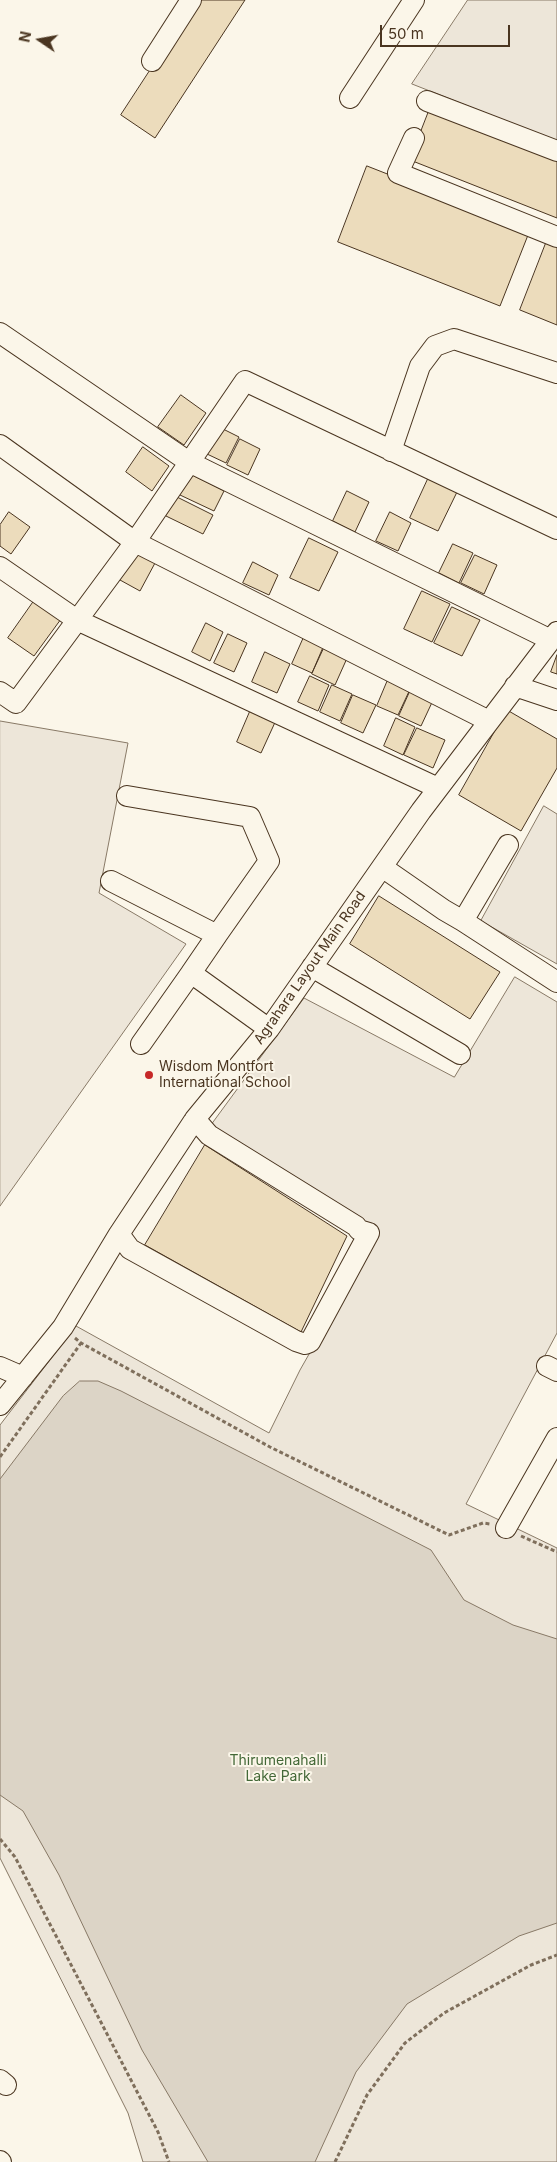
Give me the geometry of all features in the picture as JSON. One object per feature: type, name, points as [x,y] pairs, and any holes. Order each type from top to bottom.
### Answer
[{"type":"street","points":[[152,61],[191,0]]},
{"type":"street","points":[[350,98],[414,0]]},
{"type":"street","points":[[427,102],[557,151]]},
{"type":"street","points":[[414,138],[398,173],[557,236]]},
{"type":"street","points":[[0,333],[189,462],[554,636]]},
{"type":"street","points":[[391,451],[420,366],[436,346],[454,339],[556,373]]},
{"type":"street","points":[[0,692],[16,703],[135,542],[245,381],[557,530]]},
{"type":"street","points":[[0,445],[135,542],[489,721]]},
{"type":"street","points":[[0,567],[77,620],[438,788]]},
{"type":"street","name":"Agrahara Layout Main Road","points":[[0,1405],[63,1327],[119,1234],[195,1119],[269,1029],[438,788],[554,636]]},
{"type":"street","points":[[516,686],[557,700]]},
{"type":"street","points":[[127,796],[250,817],[269,861],[141,1044]]},
{"type":"street","points":[[463,921],[508,845]]},
{"type":"street","points":[[382,867],[444,910],[557,982]]},
{"type":"street","points":[[110,881],[217,935]]},
{"type":"street","points":[[312,967],[460,1054]]},
{"type":"street","points":[[191,973],[269,1029]]},
{"type":"street","points":[[119,1234],[130,1249],[296,1341],[305,1344],[310,1342],[369,1233],[359,1230],[356,1226],[209,1135],[195,1119]]},
{"type":"street","points":[[0,1367],[23,1377]]},
{"type":"street","points":[[506,1528],[557,1438]]},
{"type":"path","points":[[63,1327],[81,1343],[270,1446],[449,1535],[483,1523],[497,1524],[557,1552]]},
{"type":"path","points":[[0,1457],[81,1343]]},
{"type":"path","points":[[0,1839],[15,1857],[158,2132],[169,2162]]},
{"type":"path","points":[[335,2162],[367,2095],[406,2043],[444,2013],[531,1965],[557,1955]]},
{"type":"green space","points":[[468,0],[557,0],[557,141],[412,84]]},
{"type":"green space","points":[[0,721],[128,743],[99,893],[186,944],[0,1206]]},
{"type":"green space","points":[[544,806],[557,814],[557,964],[481,921]]},
{"type":"green space","name":"Thirumenahalli Lake Park","points":[[515,977],[557,1002],[557,1333],[466,1504],[557,1548],[557,2162],[143,2162],[128,2113],[0,1858],[0,1425],[76,1326],[269,1433],[300,1370],[379,1231],[205,1133],[304,998],[454,1077]]},
{"type":"shaded area","name":"Thirumenahalli Lake Park","points":[[80,1381],[98,1381],[121,1391],[431,1550],[464,1600],[513,1625],[557,1639],[557,1923],[519,1936],[407,2004],[356,2072],[315,2162],[208,2162],[142,2050],[59,1875],[23,1811],[0,1795],[0,1479],[63,1396]]},
{"type":"building","points":[[196,0],[245,0],[155,138],[121,115]]},
{"type":"building","points":[[429,111],[557,161],[557,218],[410,160]]},
{"type":"building","points":[[367,166],[530,230],[500,306],[338,242]]},
{"type":"building","points":[[548,238],[557,241],[557,325],[520,310]]},
{"type":"building","points":[[181,395],[206,413],[184,445],[158,427]]},
{"type":"building","points":[[221,428],[239,437],[226,463],[207,454]]},
{"type":"building","points":[[240,439],[260,449],[248,475],[227,465]]},
{"type":"building","points":[[143,447],[169,466],[152,491],[126,472]]},
{"type":"building","points":[[190,474],[224,491],[214,511],[180,495]]},
{"type":"building","points":[[428,479],[457,492],[438,531],[410,518]]},
{"type":"building","points":[[347,491],[369,502],[355,532],[333,521]]},
{"type":"building","points":[[175,496],[213,515],[203,534],[166,516]]},
{"type":"building","points":[[9,512],[30,527],[11,554],[0,546],[0,525]]},
{"type":"building","points":[[390,512],[411,523],[398,551],[376,541]]},
{"type":"building","points":[[309,538],[338,552],[319,591],[290,578]]},
{"type":"building","points":[[453,544],[473,553],[459,583],[439,573]]},
{"type":"building","points":[[135,553],[155,563],[140,591],[120,580]]},
{"type":"building","points":[[475,555],[497,565],[484,594],[461,583]]},
{"type":"building","points":[[253,562],[278,575],[269,595],[243,583]]},
{"type":"building","points":[[422,591],[450,604],[432,642],[404,629]]},
{"type":"building","points":[[34,601],[61,619],[34,656],[8,638]]},
{"type":"building","points":[[452,607],[480,620],[462,656],[434,643]]},
{"type":"building","points":[[206,623],[223,632],[210,661],[192,652]]},
{"type":"building","points":[[228,634],[247,643],[234,672],[214,663]]},
{"type":"building","points":[[304,637],[324,645],[312,673],[292,664]]},
{"type":"building","points":[[325,646],[348,656],[335,685],[312,674]]},
{"type":"building","points":[[265,652],[290,664],[277,693],[252,682]]},
{"type":"building","points":[[557,655],[557,674],[551,672]]},
{"type":"building","points":[[390,675],[412,685],[398,715],[377,706]]},
{"type":"building","points":[[310,676],[329,685],[318,711],[298,702]]},
{"type":"building","points":[[332,685],[352,694],[340,721],[320,712]]},
{"type":"building","points":[[413,685],[435,696],[421,726],[399,716]]},
{"type":"building","points":[[353,695],[376,705],[363,733],[341,723]]},
{"type":"building","points":[[252,707],[277,718],[261,753],[237,742]]},
{"type":"building","points":[[507,710],[557,739],[557,768],[521,831],[459,795]]},
{"type":"building","points":[[396,718],[415,727],[403,755],[384,746]]},
{"type":"building","points":[[417,728],[445,740],[433,768],[404,755]]},
{"type":"building","points":[[379,896],[500,972],[470,1019],[350,944]]},
{"type":"building","points":[[205,1145],[347,1236],[301,1332],[145,1245]]},
{"type":"place","name":"Wisdom Montfort International School","points":[[149,1075]]}]
